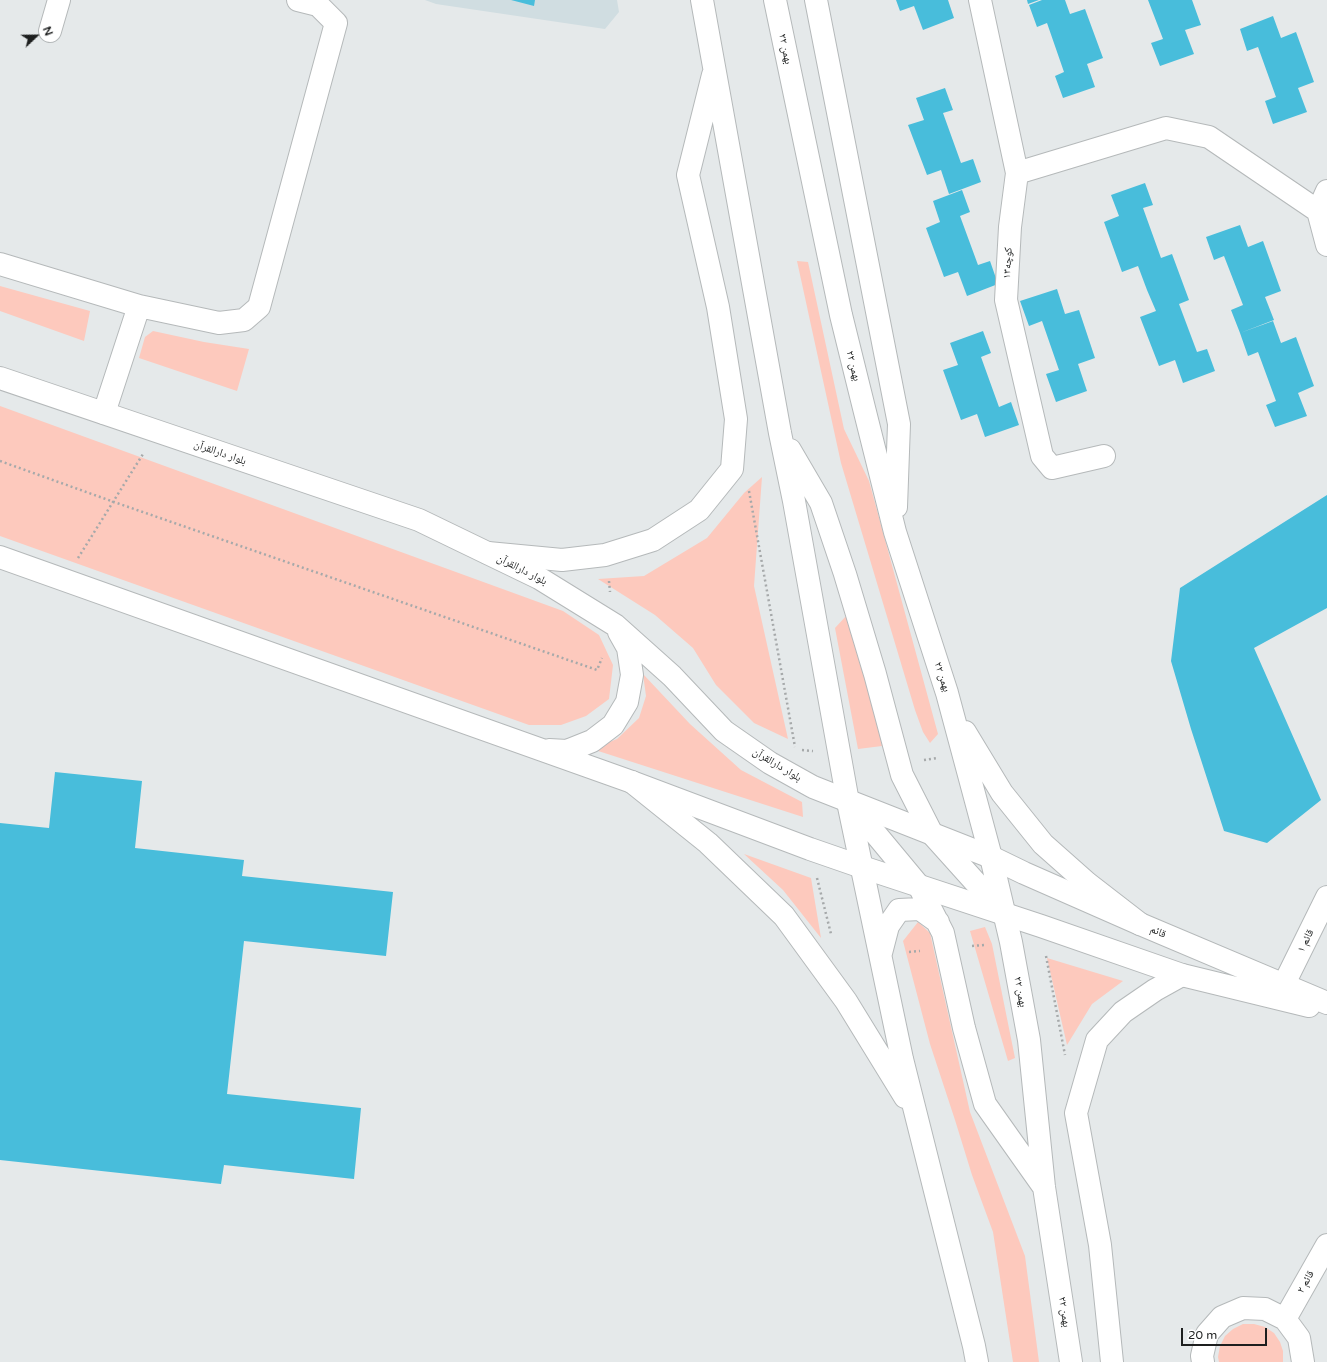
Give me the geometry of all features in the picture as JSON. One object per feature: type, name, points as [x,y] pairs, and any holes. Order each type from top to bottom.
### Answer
[{"type":"main road","points":[[50,31],[59,0]]},
{"type":"main road","points":[[0,264],[139,306],[219,323],[244,320],[260,307],[336,23],[318,5],[298,0]]},
{"type":"main road","points":[[702,0],[848,802],[902,1059],[977,1362]]},
{"type":"main road","name":"۲۲ بهمن","points":[[775,0],[841,315],[895,532],[948,693],[1012,950],[1029,1040],[1044,1187],[1071,1362]]},
{"type":"main road","points":[[816,0],[899,424],[895,532]]},
{"type":"main road","name":"کوچه۱۳","points":[[980,0],[1016,173],[1010,227],[1006,300],[1042,456],[1052,468],[1104,456]]},
{"type":"main road","points":[[488,554],[562,560],[605,555],[653,540],[699,510],[732,468],[736,419],[718,307],[688,175],[714,68]]},
{"type":"main road","points":[[1016,173],[1166,128],[1209,138],[1318,211]]},
{"type":"main road","points":[[1327,191],[1318,211],[1327,245]]},
{"type":"main road","points":[[104,413],[139,306]]},
{"type":"main road","name":"بلوار دارالقرآن","points":[[0,378],[419,520],[539,578],[615,625],[672,676],[724,731],[770,763],[813,787],[848,802],[884,814],[990,857]]},
{"type":"main road","points":[[780,433],[821,503],[845,574],[902,775],[932,834],[1004,914]]},
{"type":"main road","points":[[0,557],[632,782],[862,867],[1041,926],[1182,975],[1327,1011]]},
{"type":"main road","points":[[540,750],[566,751],[592,742],[613,725],[617,719],[627,702],[632,675],[628,648],[615,625]]},
{"type":"main road","points":[[952,711],[1002,793],[1042,844],[1087,883],[1140,924]]},
{"type":"main road","points":[[632,782],[708,843],[784,916],[846,1001],[916,1116]]},
{"type":"main road","points":[[848,802],[920,886],[943,933],[964,1028],[985,1104],[1044,1187]]},
{"type":"main road","name":"قائم","points":[[990,857],[1140,924],[1327,1002]]},
{"type":"main road","name":"قائم ۱","points":[[1284,984],[1327,897]]},
{"type":"main road","points":[[880,955],[888,926],[899,910],[920,909],[938,922]]},
{"type":"main road","points":[[1112,1362],[1100,1245],[1076,1113],[1097,1040],[1123,1012],[1155,990],[1182,975]]},
{"type":"main road","name":"قائم ۲","points":[[1285,1319],[1327,1245]]},
{"type":"main road","points":[[1203,1362],[1202,1356],[1207,1334],[1222,1317],[1243,1308],[1265,1309],[1285,1319],[1299,1338],[1303,1362]]},
{"type":"path","points":[[64,580],[157,432]]},
{"type":"path","points":[[0,461],[597,670],[615,625],[605,555]]},
{"type":"path","points":[[749,490],[801,780]]},
{"type":"path","points":[[810,849],[831,937]]},
{"type":"path","points":[[1041,926],[1066,1058]]},
{"type":"shaded area","points":[[425,0],[617,0],[619,12],[605,29],[436,4]]},
{"type":"shaded area","points":[[797,261],[808,262],[844,429],[869,481],[938,734],[930,743],[923,732],[915,710],[841,463]]},
{"type":"shaded area","points":[[0,286],[90,311],[84,341],[0,311]]},
{"type":"shaded area","points":[[153,331],[204,342],[249,349],[237,391],[139,358],[145,337]]},
{"type":"shaded area","points":[[0,406],[563,611],[599,635],[613,665],[609,699],[586,716],[561,725],[529,725],[0,536]]},
{"type":"shaded area","points":[[762,477],[754,586],[788,739],[754,723],[716,685],[693,648],[655,615],[598,579],[644,576],[707,538],[744,493]]},
{"type":"shaded area","points":[[847,615],[879,730],[882,746],[858,749],[835,628]]},
{"type":"shaded area","points":[[643,674],[690,724],[741,770],[802,802],[803,817],[592,749],[617,739],[639,718],[646,696]]},
{"type":"shaded area","points":[[744,854],[811,878],[821,938],[783,890]]},
{"type":"shaded area","points":[[918,922],[930,933],[970,1112],[1025,1256],[1039,1362],[1013,1362],[993,1232],[972,1175],[930,1044],[903,941]]},
{"type":"shaded area","points":[[985,927],[992,944],[1015,1058],[1008,1061],[970,931]]},
{"type":"shaded area","points":[[1047,958],[1123,981],[1092,1004],[1067,1045]]},
{"type":"shaded area","points":[[1243,1324],[1254,1324],[1265,1327],[1274,1333],[1280,1342],[1283,1351],[1283,1362],[1219,1362],[1218,1357],[1220,1346],[1225,1336],[1233,1329]]},
{"type":"building","points":[[511,0],[535,0],[534,6]]},
{"type":"building","points":[[896,0],[948,0],[954,18],[923,30],[914,6],[900,11]]},
{"type":"building","points":[[1027,0],[1039,0],[1028,4]]},
{"type":"building","points":[[1042,0],[1065,0],[1070,14],[1085,9],[1103,58],[1087,64],[1095,87],[1063,98],[1055,76],[1064,72],[1047,23],[1037,27],[1029,5]]},
{"type":"building","points":[[1148,0],[1192,0],[1201,25],[1185,30],[1194,54],[1160,66],[1151,43],[1163,39]]},
{"type":"building","points":[[1273,16],[1281,38],[1296,32],[1314,82],[1298,88],[1307,112],[1273,124],[1265,101],[1276,97],[1258,47],[1247,51],[1240,29]]},
{"type":"building","points":[[945,88],[953,110],[943,113],[961,163],[973,159],[981,182],[949,194],[941,170],[927,175],[908,125],[924,120],[916,98]]},
{"type":"building","points":[[1145,183],[1153,205],[1143,208],[1161,258],[1172,254],[1189,300],[1179,304],[1197,352],[1207,349],[1215,371],[1183,383],[1175,360],[1159,366],[1140,317],[1156,311],[1138,266],[1122,272],[1104,222],[1119,216],[1111,195]]},
{"type":"building","points":[[962,190],[970,212],[960,216],[978,265],[990,261],[998,284],[967,296],[958,272],[944,277],[926,228],[940,222],[933,201]]},
{"type":"building","points":[[1240,225],[1248,247],[1263,241],[1281,291],[1265,297],[1274,320],[1240,333],[1231,310],[1243,305],[1224,256],[1214,260],[1206,237]]},
{"type":"building","points":[[1057,289],[1065,314],[1079,310],[1095,358],[1078,364],[1087,391],[1056,402],[1046,374],[1059,370],[1042,321],[1029,326],[1020,301]]},
{"type":"building","points":[[1273,321],[1281,343],[1296,337],[1314,386],[1298,393],[1307,416],[1275,427],[1266,405],[1276,401],[1258,352],[1248,356],[1240,333]]},
{"type":"building","points":[[983,331],[991,353],[981,357],[999,407],[1011,402],[1019,425],[985,437],[977,414],[961,420],[943,370],[958,365],[950,343]]},
{"type":"building","points":[[1327,495],[1327,608],[1254,648],[1321,800],[1267,843],[1224,831],[1171,661],[1180,588]]},
{"type":"building","points":[[55,772],[142,781],[135,848],[244,860],[242,876],[393,892],[386,956],[244,941],[227,1094],[361,1108],[354,1179],[224,1165],[221,1184],[0,1160],[0,823],[49,828]]}]
